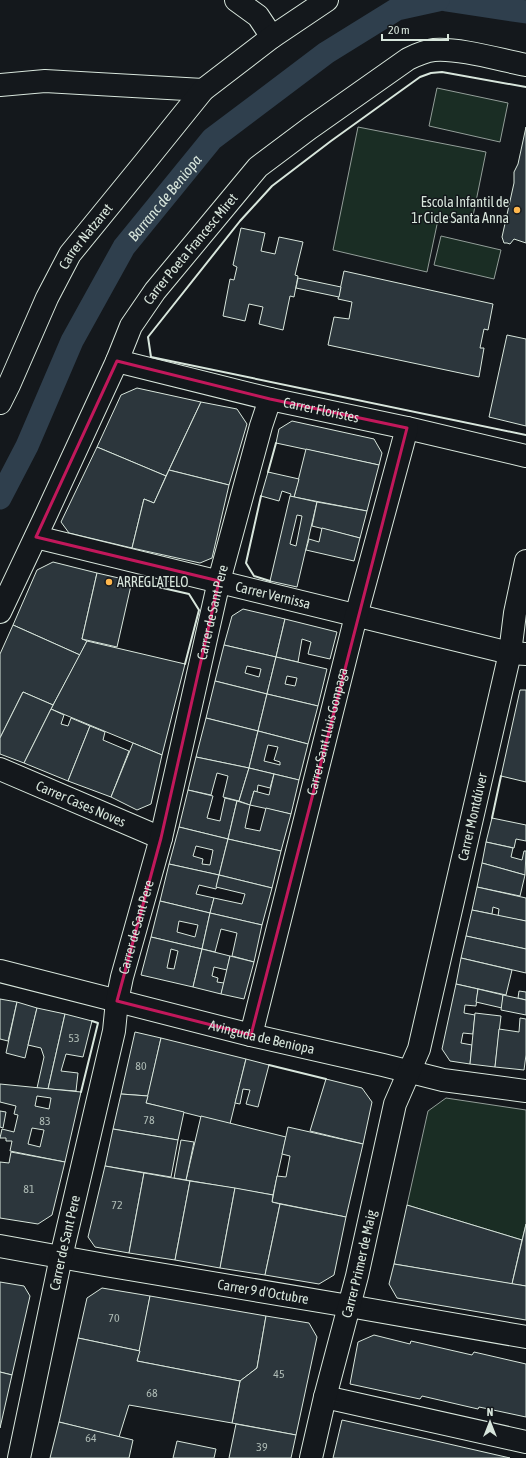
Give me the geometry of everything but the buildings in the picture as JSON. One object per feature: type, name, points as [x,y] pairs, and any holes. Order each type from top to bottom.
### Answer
[{"type":"street","points":[[236,0],[258,16],[272,37]]},
{"type":"street","name":"Carrer Natzaret","points":[[0,403],[47,298],[70,254],[203,90],[272,37],[327,0]]},
{"type":"street","name":"Carrer Poeta Francesc Miret","points":[[0,612],[36,537],[132,326],[154,291],[258,167],[310,128],[408,59],[420,53],[433,50],[446,50],[526,65]]},
{"type":"street","points":[[0,85],[45,81],[203,90]]},
{"type":"street","name":"Carrer Floristes","points":[[117,361],[270,399],[406,428],[526,456]]},
{"type":"street","name":"Carrer de Sant Pere","points":[[19,1458],[61,1257],[115,1024],[117,1000],[122,977],[161,838],[219,581],[261,426],[270,399]]},
{"type":"street","name":"Carrer Sant Lluis Gonpaga","points":[[251,1036],[356,616],[406,428]]},
{"type":"street","name":"Carrer Vernissa","points":[[36,537],[356,616],[518,653]]},
{"type":"street","name":"Carrer Montdúver","points":[[410,1072],[419,1049],[518,653],[515,613],[526,561]]},
{"type":"street","name":"Carrer Cases Noves","points":[[0,769],[161,838]]},
{"type":"street","name":"Avinguda de Beniopa","points":[[0,971],[148,1008],[251,1036],[444,1080],[526,1090]]},
{"type":"street","points":[[115,1024],[127,1014],[148,1008]]},
{"type":"street","name":"Carrer Primer de Maig","points":[[311,1458],[325,1397],[349,1306],[395,1104],[410,1072]]},
{"type":"street","name":"Carrer 9 d'Octubre","points":[[0,1246],[526,1337]]},
{"type":"street","points":[[325,1397],[526,1442]]},
{"type":"highlighted area","points":[[117,361],[270,399],[407,428],[251,1035],[117,1001],[161,838],[219,581],[36,537]]},
{"type":"green space","points":[[437,88],[508,103],[500,142],[429,126]]},
{"type":"green space","points":[[358,127],[486,152],[472,221],[439,215],[427,272],[333,250]]},
{"type":"green space","points":[[441,236],[501,250],[494,279],[434,265]]},
{"type":"green space","points":[[446,1098],[526,1110],[526,1224],[522,1240],[407,1205],[428,1111]]},
{"type":"waterway","name":"Barranc de Beniopa","points":[[0,498],[27,446],[72,341],[124,247],[212,139],[326,53],[397,9],[438,0]]},
{"type":"waterway","name":"Barranc de Beniopa","points":[[446,0],[526,12]]},
{"type":"wall","points":[[526,87],[442,72],[431,73],[420,77],[331,141],[272,186],[240,221],[148,337],[151,357],[526,435]]},
{"type":"wall","points":[[268,472],[276,443]]},
{"type":"wall","points":[[261,496],[246,563],[254,576],[270,581]]},
{"type":"wall","points":[[132,581],[189,594],[199,610],[185,664]]},
{"type":"wall","points":[[492,818],[501,776]]},
{"type":"wall","points":[[81,1092],[98,1023],[92,1021]]},
{"type":"wall","points":[[269,1065],[326,1079]]},
{"type":"place","name":"Escola Infantil de 1r Cicle Santa Anna","points":[[517,210]]},
{"type":"place","name":"ARREGLATELO","points":[[109,582]]}]
